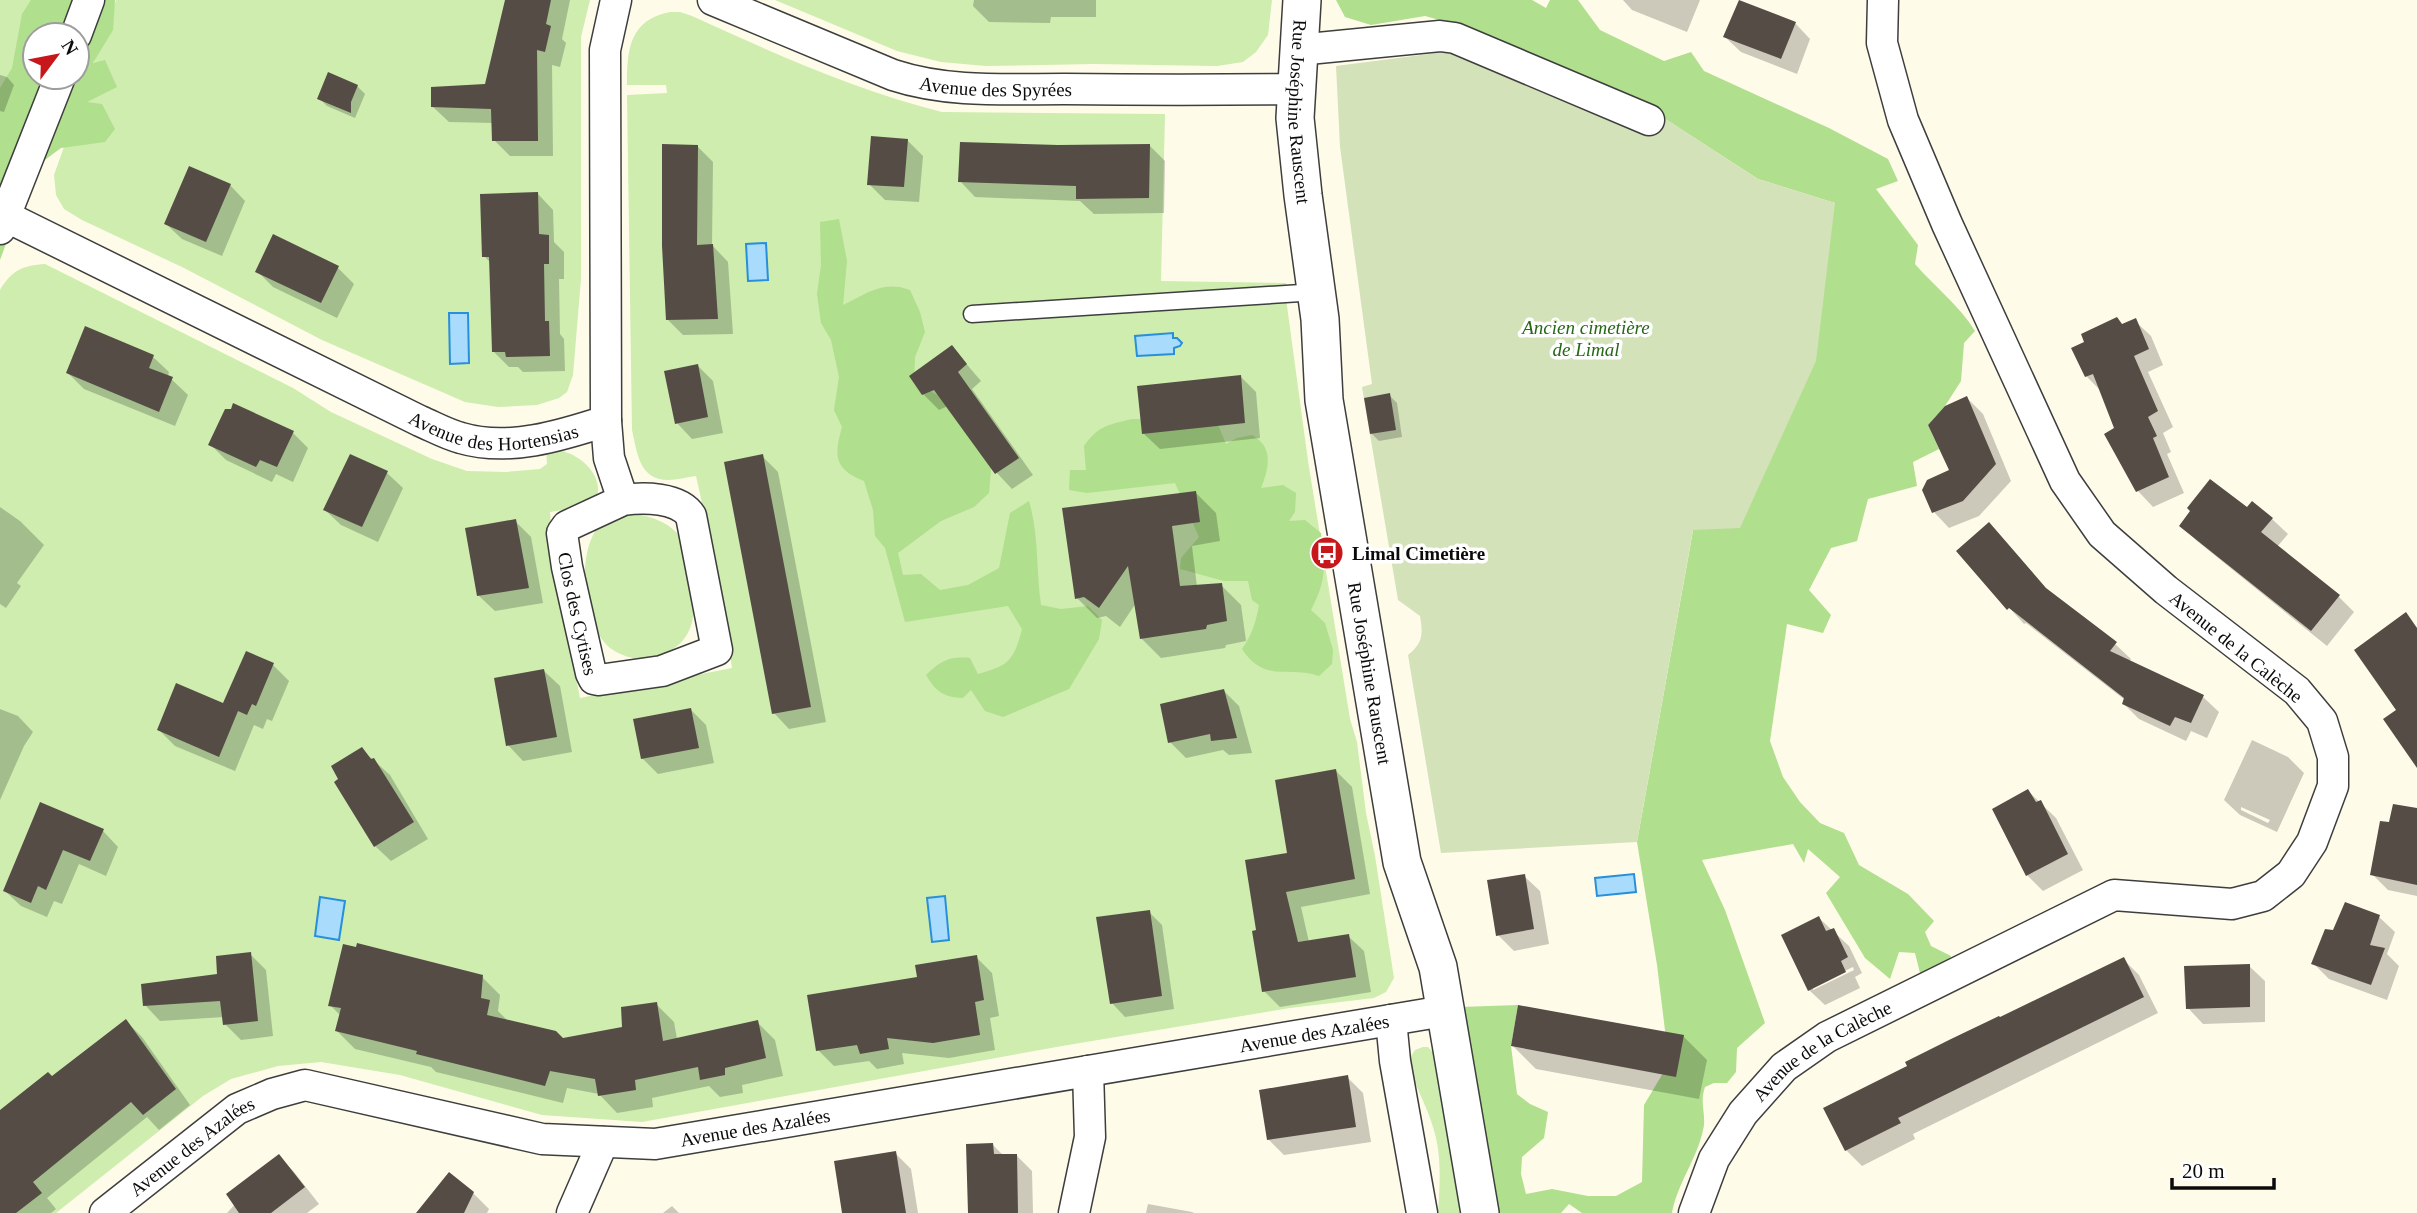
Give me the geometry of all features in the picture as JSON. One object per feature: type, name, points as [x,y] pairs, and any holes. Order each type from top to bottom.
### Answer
[{"type":"street","points":[[81,21],[89,0]]},
{"type":"street","name":"Avenue des Hortensias","points":[[3,222],[462,439],[481,442],[527,441],[557,436],[606,421],[605,50],[615,0]]},
{"type":"street","name":"Avenue des Spyrées","points":[[713,0],[893,75],[943,87],[1295,89]]},
{"type":"street","name":"Rue Joséphine Rauscent","points":[[1302,0],[1295,118],[1320,319],[1324,400],[1402,862],[1438,967],[1480,1213]]},
{"type":"street","name":"Avenue de la Calèche","points":[[1694,1213],[1714,1159],[1743,1113],[1784,1067],[1827,1037],[2114,895],[2232,904],[2263,896],[2291,874],[2312,842],[2333,786],[2333,757],[2322,721],[2297,691],[2166,590],[2102,534],[2065,481],[1947,224],[1903,120],[1882,43],[1883,0]]},
{"type":"street","points":[[1298,50],[1440,36],[1455,38],[1649,120]]},
{"type":"street","points":[[3,222],[54,91]]},
{"type":"street","points":[[606,421],[609,458],[623,500]]},
{"type":"street","name":"Clos des Cytises","points":[[654,498],[687,510],[691,516],[717,650],[662,671],[599,680],[591,673],[562,533],[567,526],[623,500],[654,498]]},
{"type":"street","name":"Avenue des Azalées","points":[[105,1213],[239,1108],[304,1084],[542,1139],[655,1144],[1444,1011]]},
{"type":"street","points":[[1391,1020],[1395,1061],[1422,1213]]},
{"type":"street","points":[[1074,1213],[1090,1137],[1088,1072]]},
{"type":"street","points":[[572,1213],[603,1142]]},
{"type":"lane","points":[[972,314],[1317,292]]},
{"type":"green space","points":[[0,0],[72,0],[50,21],[21,21],[21,91],[30,91],[0,169]]},
{"type":"green space","points":[[31,0],[115,0],[113,30],[93,63],[105,60],[117,87],[87,102],[102,104],[115,129],[105,142],[61,148],[34,168],[0,260],[0,88],[12,68],[22,14]]},
{"type":"green space","points":[[116,0],[590,0],[581,37],[581,279],[573,375],[567,392],[559,398],[537,405],[498,407],[465,402],[322,340],[64,209],[56,195],[54,175],[84,91],[91,91],[91,71]]},
{"type":"green space","points":[[775,0],[1272,0],[1268,35],[1256,52],[1243,62],[1217,66],[986,66],[941,62],[897,51]]},
{"type":"green space","points":[[1336,0],[1532,0],[1546,8],[1550,0],[1578,0],[1600,30],[1664,61],[1691,52],[1704,71],[1829,128],[1888,159],[1898,181],[1876,189],[1918,245],[1915,264],[1954,304],[1975,331],[1964,343],[1961,381],[1945,406],[1928,425],[1939,449],[1913,462],[1917,486],[1868,499],[1857,541],[1831,548],[1809,590],[1831,615],[1823,633],[1787,624],[1770,741],[1783,777],[1800,802],[1820,823],[1844,833],[1859,865],[1908,894],[1934,921],[1925,932],[1931,946],[1951,956],[1945,972],[1921,977],[1915,953],[1899,952],[1890,979],[1865,958],[1826,893],[1840,877],[1808,849],[1804,863],[1793,844],[1702,860],[1725,910],[1765,1023],[1737,1048],[1736,1072],[1727,1083],[1714,1083],[1705,1087],[1703,1130],[1672,1213],[1582,1213],[1569,1204],[1561,1213],[1496,1213],[1460,1007],[1518,1005],[1511,1046],[1517,1094],[1530,1104],[1548,1112],[1544,1138],[1522,1157],[1521,1174],[1526,1194],[1552,1189],[1588,1196],[1616,1196],[1642,1182],[1644,1105],[1669,1063],[1657,965],[1637,842],[1693,530],[1835,203],[1758,179],[1653,111],[1461,26],[1425,16],[1371,25],[1345,17]]},
{"type":"green space","points":[[670,12],[692,16],[846,82],[942,112],[1165,114],[1161,281],[1286,283],[1308,461],[1350,719],[1357,742],[1366,813],[1394,978],[1386,992],[1374,998],[1290,1008],[1062,1046],[642,1122],[542,1115],[400,1075],[321,1062],[278,1066],[231,1079],[203,1096],[56,1213],[0,1213],[0,290],[18,270],[45,264],[293,388],[331,412],[432,459],[467,471],[540,469],[547,464],[546,450],[566,452],[576,457],[592,471],[598,490],[596,500],[581,507],[550,512],[554,564],[580,698],[732,668],[717,570],[696,476],[668,480],[651,475],[641,463],[632,430],[627,95],[667,93],[666,85],[627,85],[628,60],[638,29],[656,16]]},
{"type":"green space","name":"Ancien cimetière de Limal","points":[[1460,50],[1653,111],[1758,179],[1835,203],[1816,361],[1740,528],[1693,530],[1637,842],[1441,853],[1408,655],[1421,638],[1420,616],[1398,600],[1362,387],[1372,384],[1340,147],[1336,66]]},
{"type":"green space","points":[[839,219],[847,261],[843,305],[883,287],[910,290],[925,332],[915,357],[914,383],[975,414],[993,448],[989,493],[974,507],[941,521],[898,553],[903,575],[921,574],[940,590],[968,585],[999,568],[1010,513],[1029,501],[1041,605],[1061,609],[1088,606],[1102,620],[1099,639],[1069,689],[1003,717],[985,711],[971,690],[963,698],[946,695],[933,686],[926,675],[941,663],[956,658],[970,658],[978,674],[1003,665],[1016,648],[1022,629],[1008,606],[905,622],[885,548],[875,536],[873,510],[864,481],[847,472],[839,460],[838,446],[842,427],[834,410],[839,377],[831,340],[821,323],[817,294],[821,265],[820,222]]},
{"type":"green space","points":[[1132,419],[1216,420],[1226,444],[1252,435],[1264,446],[1268,458],[1261,488],[1283,485],[1296,493],[1295,512],[1289,521],[1305,520],[1321,533],[1324,573],[1311,610],[1325,623],[1333,650],[1332,664],[1319,676],[1268,670],[1251,660],[1242,649],[1253,628],[1259,605],[1252,600],[1248,581],[1224,581],[1180,569],[1181,558],[1199,537],[1175,483],[1087,493],[1069,490],[1070,470],[1086,470],[1084,446],[1089,439],[1105,427]]},
{"type":"green space","points":[[626,512],[662,522],[681,537],[692,589],[692,622],[686,636],[674,648],[656,657],[644,659],[632,658],[610,648],[592,620],[587,601],[586,561],[590,542],[598,527],[610,516]]},
{"type":"green space","points":[[1428,1047],[1435,1054],[1462,1213],[1438,1213],[1438,1148],[1410,1066],[1415,1050]]},
{"type":"water","points":[[766,243],[768,280],[748,281],[746,244]]},
{"type":"water","points":[[449,313],[468,313],[469,363],[450,364]]},
{"type":"water","points":[[1173,333],[1173,338],[1182,343],[1174,348],[1174,354],[1137,356],[1135,336]]},
{"type":"water","points":[[1634,874],[1636,892],[1597,896],[1595,878]]},
{"type":"water","points":[[945,896],[949,940],[932,942],[927,898]]},
{"type":"water","points":[[320,897],[345,901],[339,940],[315,936]]},
{"type":"building","points":[[505,0],[551,0],[546,24],[551,26],[545,52],[537,50],[538,141],[492,141],[491,109],[431,107],[431,87],[485,84]]},
{"type":"building","points":[[1739,0],[1796,22],[1781,59],[1723,37]]},
{"type":"building","points":[[328,72],[358,85],[351,102],[351,113],[317,99]]},
{"type":"building","points":[[871,136],[908,139],[904,187],[867,185]]},
{"type":"building","points":[[960,142],[1150,144],[1149,198],[1076,199],[1076,186],[958,182]]},
{"type":"building","points":[[662,144],[698,145],[697,245],[713,244],[718,319],[666,320],[662,246]]},
{"type":"building","points":[[189,166],[231,184],[206,242],[164,224]]},
{"type":"building","points":[[538,192],[539,234],[549,235],[549,264],[544,264],[545,321],[549,321],[550,356],[506,357],[505,352],[492,352],[489,257],[482,257],[480,194]]},
{"type":"building","points":[[273,234],[339,266],[321,303],[255,272]]},
{"type":"building","points":[[2117,317],[2122,324],[2136,318],[2149,349],[2134,356],[2158,411],[2148,417],[2157,436],[2153,438],[2169,477],[2136,492],[2104,434],[2114,428],[2093,374],[2085,377],[2071,348],[2084,342],[2081,334]]},
{"type":"building","points":[[85,326],[154,355],[149,368],[173,377],[159,412],[66,373]]},
{"type":"building","points":[[952,345],[967,364],[958,372],[1019,458],[995,474],[934,390],[922,395],[909,376]]},
{"type":"building","points":[[698,364],[708,417],[675,424],[664,371]]},
{"type":"building","points":[[1241,375],[1245,423],[1142,434],[1137,386]]},
{"type":"building","points":[[1390,393],[1396,430],[1370,434],[1364,398]]},
{"type":"building","points":[[1967,396],[1996,464],[1963,501],[1932,513],[1922,490],[1927,480],[1949,470],[1928,425],[1945,406]]},
{"type":"building","points":[[233,403],[294,431],[277,467],[260,460],[256,467],[208,445],[225,409],[231,409]]},
{"type":"building","points":[[350,454],[388,471],[362,527],[323,510]]},
{"type":"building","points":[[763,454],[811,707],[772,714],[724,462]]},
{"type":"building","points":[[2210,479],[2247,507],[2252,501],[2273,518],[2261,532],[2340,595],[2311,631],[2179,526],[2190,511],[2187,508]]},
{"type":"building","points":[[1196,491],[1200,522],[1172,526],[1180,586],[1222,583],[1227,621],[1207,625],[1206,629],[1140,639],[1128,566],[1099,608],[1084,597],[1075,599],[1062,508]]},
{"type":"building","points":[[516,519],[529,588],[477,596],[465,528]]},
{"type":"building","points":[[1989,522],[2046,588],[2117,642],[2110,651],[2204,695],[2191,723],[2175,717],[2170,726],[2122,704],[2124,698],[2009,608],[2007,610],[1956,551]]},
{"type":"building","points":[[2406,612],[2417,628],[2417,768],[2383,719],[2396,710],[2354,650]]},
{"type":"building","points":[[246,651],[274,663],[256,706],[252,704],[247,715],[238,711],[219,757],[157,730],[176,683],[223,703]]},
{"type":"building","points":[[544,669],[557,737],[506,746],[494,678]]},
{"type":"building","points":[[1224,689],[1237,738],[1211,741],[1210,734],[1168,743],[1160,704]]},
{"type":"building","points":[[691,708],[699,748],[641,759],[633,719]]},
{"type":"building","points":[[362,747],[371,759],[374,758],[414,822],[374,847],[334,782],[338,779],[331,766]]},
{"type":"building","points":[[1336,769],[1355,879],[1286,892],[1298,942],[1349,934],[1356,977],[1262,992],[1252,931],[1256,930],[1245,860],[1287,853],[1275,780]]},
{"type":"building","points":[[2028,789],[2036,802],[2041,800],[2068,854],[2026,876],[1992,809]]},
{"type":"building","points":[[40,802],[104,829],[90,861],[63,850],[46,890],[38,886],[31,903],[3,891]]},
{"type":"building","points":[[2393,804],[2417,808],[2417,885],[2370,875],[2380,821],[2389,822]]},
{"type":"building","points":[[1525,874],[1534,929],[1496,936],[1487,880]]},
{"type":"building","points":[[2345,902],[2380,915],[2370,945],[2385,948],[2371,985],[2311,964],[2325,929],[2333,930]]},
{"type":"building","points":[[1150,910],[1162,996],[1110,1004],[1096,917]]},
{"type":"building","points":[[1819,916],[1826,931],[1834,928],[1848,957],[1841,961],[1846,972],[1808,991],[1781,935]]},
{"type":"building","points":[[357,943],[483,975],[481,998],[490,1000],[487,1015],[556,1031],[563,1038],[622,1027],[621,1007],[657,1002],[663,1041],[758,1020],[766,1058],[725,1068],[725,1075],[700,1080],[698,1067],[635,1080],[636,1090],[598,1096],[595,1079],[550,1071],[545,1086],[416,1054],[417,1051],[335,1031],[341,1008],[328,1006],[343,944],[356,947]]},
{"type":"building","points":[[251,952],[258,1021],[223,1025],[220,1001],[143,1006],[141,984],[217,974],[216,956]]},
{"type":"building","points":[[977,955],[984,1000],[975,1002],[980,1035],[933,1043],[887,1038],[889,1049],[860,1054],[857,1045],[816,1051],[807,995],[917,977],[915,965]]},
{"type":"building","points":[[2124,957],[2144,997],[1898,1118],[1901,1123],[1845,1151],[1823,1108],[1907,1066],[1905,1062]]},
{"type":"building","points":[[2250,964],[2250,1007],[2186,1009],[2184,966]]},
{"type":"building","points":[[1518,1005],[1684,1035],[1676,1077],[1511,1046]]},
{"type":"building","points":[[126,1019],[176,1089],[143,1115],[131,1102],[33,1182],[42,1193],[16,1213],[0,1213],[0,1110],[48,1072],[52,1076]]},
{"type":"building","points":[[1348,1075],[1356,1127],[1267,1140],[1259,1090]]},
{"type":"building","points":[[993,1143],[994,1154],[1017,1154],[1018,1213],[968,1213],[966,1144]]},
{"type":"building","points":[[896,1151],[906,1213],[842,1213],[834,1161]]},
{"type":"building","points":[[279,1154],[305,1187],[271,1213],[239,1213],[226,1194]]},
{"type":"building","points":[[449,1172],[474,1192],[464,1213],[416,1213]]},
{"type":"place","name":"Limal Cimetière","points":[[1327,553]]}]
